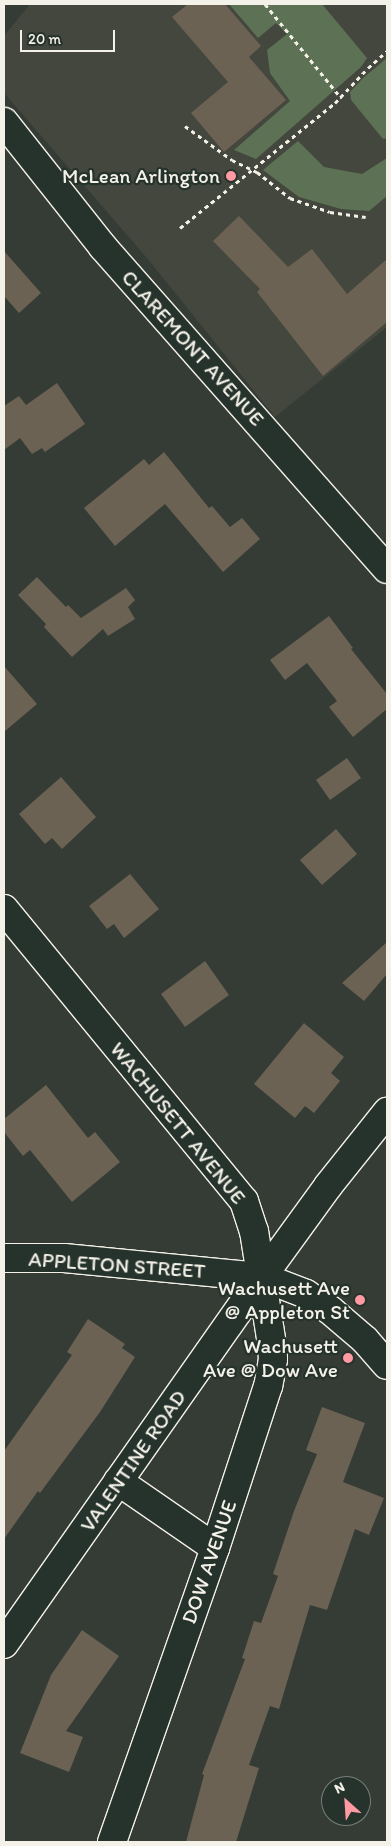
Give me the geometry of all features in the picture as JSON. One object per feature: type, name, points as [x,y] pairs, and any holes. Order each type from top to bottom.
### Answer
[{"type":"street","name":"CLAREMONT AVENUE","points":[[4,122],[103,247],[387,569]]},
{"type":"street","name":"WACHUSETT AVENUE","points":[[4,910],[238,1193],[252,1220],[262,1277]]},
{"type":"street","points":[[387,1112],[328,1186],[262,1277],[306,1294],[330,1310],[365,1340],[387,1365]]},
{"type":"street","name":"APPLETON STREET","points":[[4,1258],[64,1258],[262,1277]]},
{"type":"street","name":"VALENTINE ROAD","points":[[4,1644],[262,1277]]},
{"type":"street","name":"DOW AVENUE","points":[[112,1842],[215,1548],[268,1386],[272,1345],[262,1277]]},
{"type":"street","points":[[118,1481],[215,1548]]},
{"type":"path","points":[[265,4],[340,98]]},
{"type":"path","points":[[180,228],[340,98],[368,68],[387,52]]},
{"type":"path","points":[[185,126],[232,160],[252,170],[290,198],[330,212],[366,217]]},
{"type":"shaded area","name":"McLean Arlington","points":[[30,4],[387,4],[387,327],[275,417],[147,258],[4,93],[4,36]]},
{"type":"green space","points":[[229,4],[322,4],[367,58],[361,67],[256,159],[234,150],[290,101],[270,73],[267,50],[287,34],[276,23],[258,38]]},
{"type":"green space","points":[[387,58],[387,138],[383,139],[351,100],[350,92],[363,78]]},
{"type":"green space","points":[[298,141],[324,167],[362,174],[387,158],[387,196],[369,211],[341,209],[299,197],[263,170]]},
{"type":"building","points":[[188,4],[225,4],[261,46],[249,57],[286,100],[224,152],[191,113],[228,82],[172,17]]},
{"type":"building","points":[[239,216],[288,267],[312,249],[347,294],[387,259],[387,322],[323,376],[257,292],[260,289],[213,241]]},
{"type":"building","points":[[4,251],[41,293],[19,313],[4,296]]},
{"type":"building","points":[[57,383],[85,424],[45,452],[42,448],[32,454],[20,438],[4,450],[4,406],[19,396],[26,405]]},
{"type":"building","points":[[164,452],[209,508],[212,506],[230,527],[242,518],[260,539],[223,572],[165,504],[115,546],[84,508],[144,459],[149,465]]},
{"type":"building","points":[[37,577],[66,607],[68,605],[81,618],[126,588],[135,600],[128,607],[135,619],[108,636],[103,629],[72,657],[44,627],[46,624],[18,595]]},
{"type":"building","points":[[329,616],[353,648],[351,649],[387,694],[387,709],[353,737],[329,707],[337,701],[307,663],[285,680],[270,660]]},
{"type":"building","points":[[4,666],[37,704],[4,732]]},
{"type":"building","points":[[347,758],[361,778],[330,800],[316,780]]},
{"type":"building","points":[[61,777],[96,817],[62,849],[52,838],[45,844],[19,814]]},
{"type":"building","points":[[336,829],[357,854],[322,885],[300,860]]},
{"type":"building","points":[[130,874],[159,909],[124,938],[114,924],[107,929],[89,906]]},
{"type":"building","points":[[387,942],[387,974],[364,1001],[342,983]]},
{"type":"building","points":[[205,961],[229,995],[185,1027],[161,994]]},
{"type":"building","points":[[304,1023],[344,1057],[331,1073],[340,1081],[314,1113],[305,1106],[295,1118],[254,1084]]},
{"type":"building","points":[[46,1085],[88,1138],[95,1132],[120,1162],[72,1202],[30,1150],[23,1156],[4,1132],[4,1119]]},
{"type":"building","points":[[88,1319],[125,1344],[122,1348],[135,1357],[100,1412],[40,1493],[38,1491],[4,1539],[4,1451],[72,1355],[67,1352]]},
{"type":"building","points":[[322,1407],[365,1423],[343,1482],[384,1498],[369,1535],[355,1529],[327,1610],[310,1605],[279,1709],[270,1706],[249,1765],[259,1768],[236,1842],[186,1842],[204,1775],[202,1774],[245,1659],[242,1658],[254,1621],[261,1623],[278,1576],[273,1574],[294,1511],[317,1454],[306,1450]]},
{"type":"building","points":[[82,1630],[119,1656],[66,1731],[83,1737],[69,1772],[20,1753],[51,1675]]},
{"type":"place","name":"McLean Arlington","points":[[231,176]]},
{"type":"place","name":"Wachusett Ave @ Appleton St","points":[[360,1300]]},
{"type":"place","name":"Wachusett Ave @ Dow Ave","points":[[348,1358]]}]
